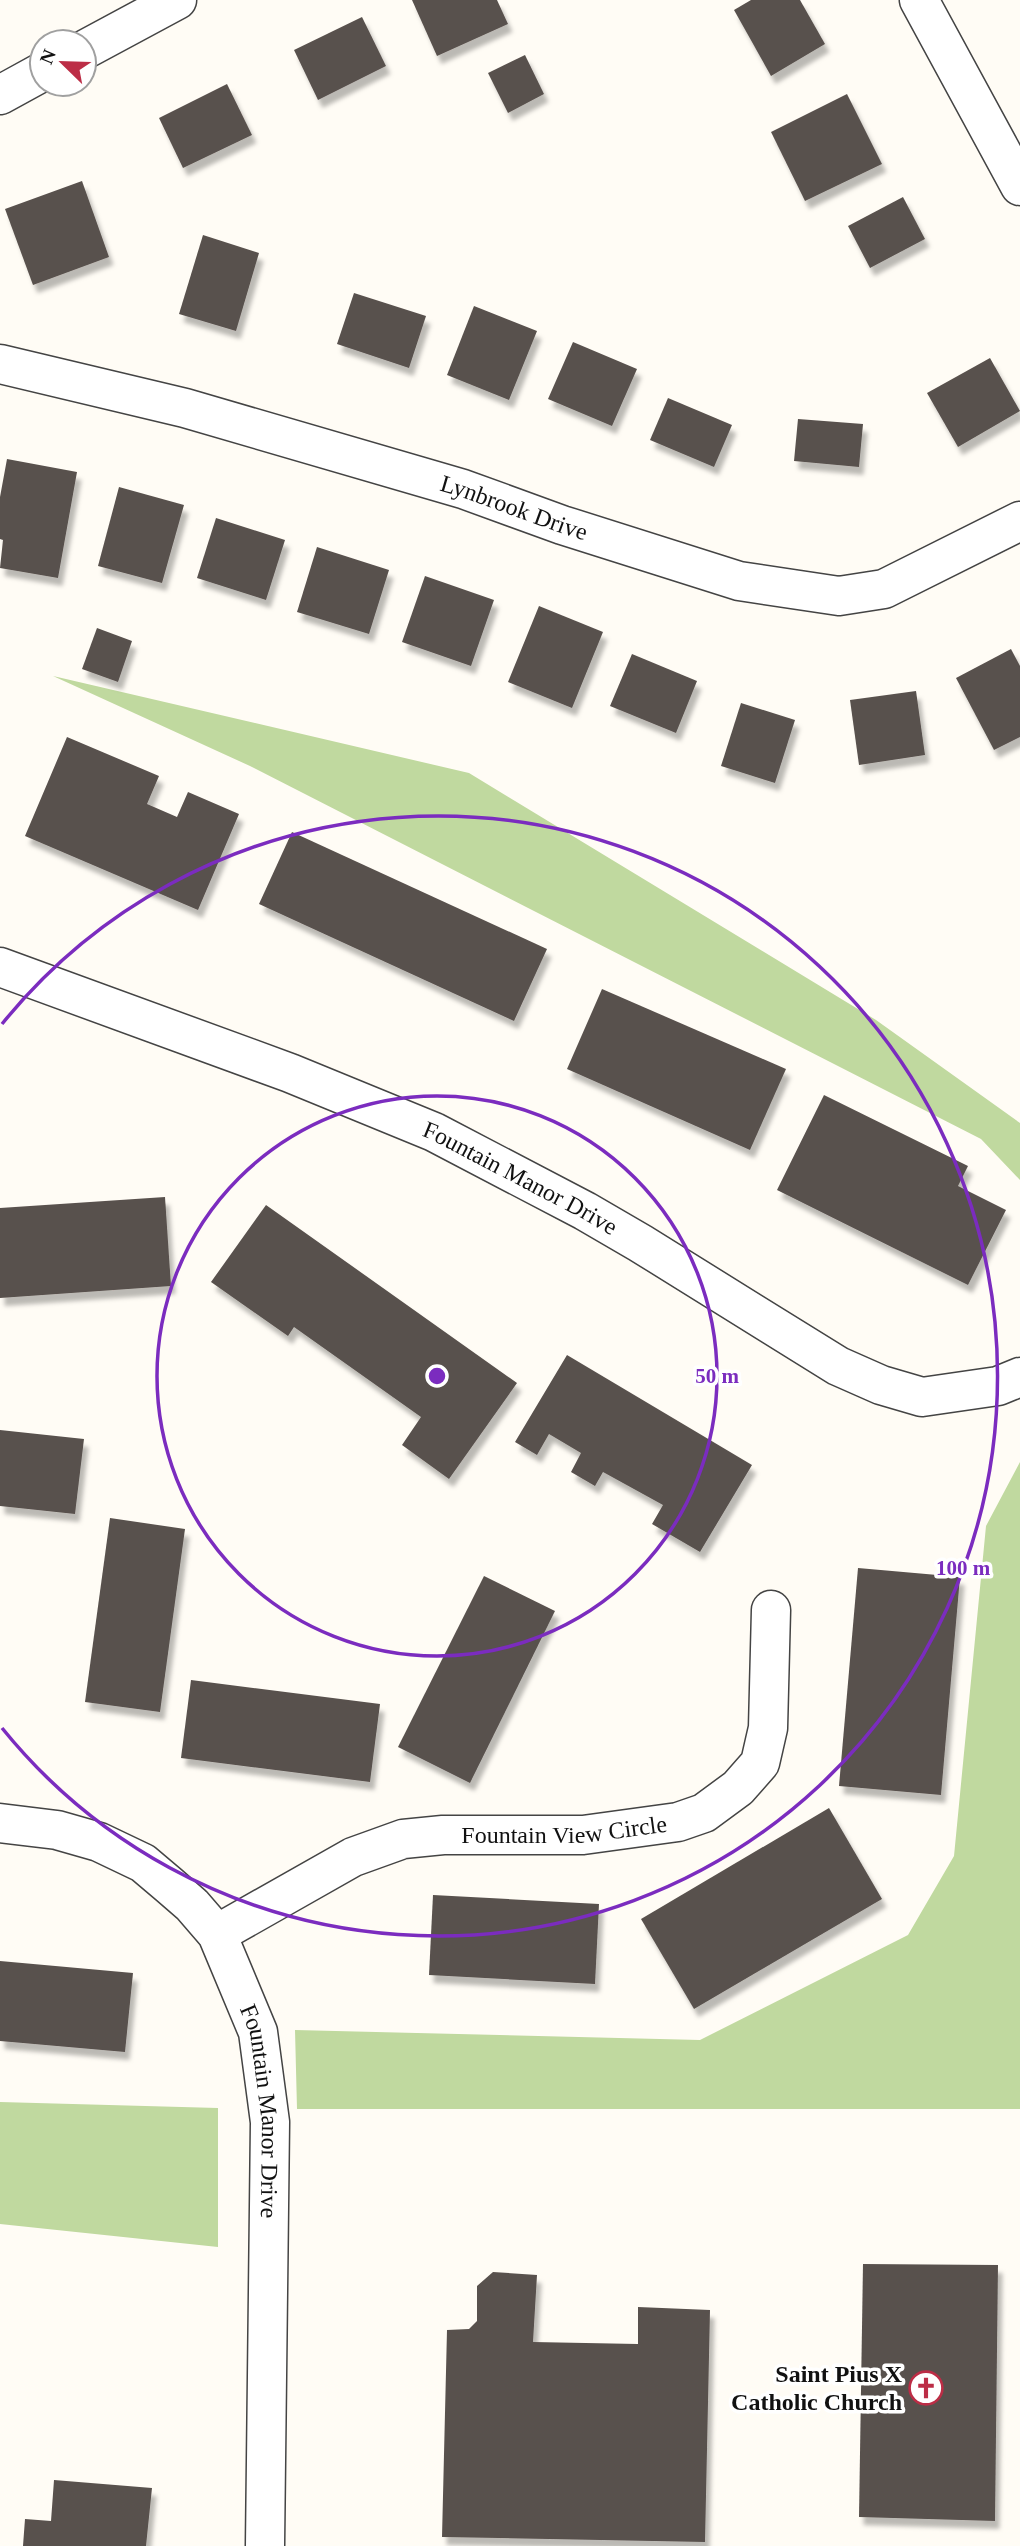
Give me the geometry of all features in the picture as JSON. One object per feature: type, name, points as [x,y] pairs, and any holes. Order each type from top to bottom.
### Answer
[{"type":"street","points":[[98,42],[177,0]]},
{"type":"street","points":[[919,0],[1020,186]]},
{"type":"street","points":[[0,95],[28,80]]},
{"type":"street","name":"Lynbrook Drive","points":[[0,364],[186,408],[463,489],[562,525],[739,581],[839,596],[884,589],[1020,521]]},
{"type":"street","name":"Fountain Manor Drive","points":[[0,967],[290,1073],[434,1132],[596,1217],[838,1366],[881,1385],[922,1397],[998,1386],[1020,1377]]},
{"type":"street","name":"Fountain View Circle","points":[[217,1934],[353,1857],[403,1839],[443,1835],[583,1835],[678,1822],[704,1813],[738,1788],[760,1763],[768,1728],[771,1609]]},
{"type":"street","name":"Fountain Manor Drive","points":[[0,1823],[57,1830],[99,1842],[143,1863],[192,1905],[217,1934],[258,2032],[270,2122],[265,2546]]},
{"type":"green space","points":[[53,676],[469,773],[876,1020],[1020,1123],[1020,1180],[981,1139],[250,766]]},
{"type":"green space","points":[[1020,1462],[1020,2109],[297,2109],[295,2030],[700,2040],[908,1935],[954,1856],[986,1526]]},
{"type":"green space","points":[[0,2102],[218,2108],[218,2247],[0,2224]]},
{"type":"building","points":[[412,0],[497,0],[508,24],[437,56]]},
{"type":"building","points":[[751,0],[800,0],[825,44],[771,76],[734,10]]},
{"type":"building","points":[[362,17],[386,66],[318,100],[294,50]]},
{"type":"building","points":[[525,55],[544,94],[508,113],[488,73]]},
{"type":"building","points":[[227,84],[252,135],[183,168],[159,118]]},
{"type":"building","points":[[847,94],[882,164],[805,201],[771,132]]},
{"type":"building","points":[[82,181],[109,257],[33,285],[5,209]]},
{"type":"building","points":[[903,197],[925,239],[870,268],[848,226]]},
{"type":"building","points":[[203,235],[259,253],[236,331],[179,314]]},
{"type":"building","points":[[354,293],[426,316],[409,368],[337,344]]},
{"type":"building","points":[[474,306],[537,331],[509,400],[447,375]]},
{"type":"building","points":[[573,342],[637,369],[612,426],[548,399]]},
{"type":"building","points":[[990,358],[1020,411],[958,447],[927,393]]},
{"type":"building","points":[[668,398],[732,425],[714,467],[650,440]]},
{"type":"building","points":[[798,419],[863,424],[859,467],[794,461]]},
{"type":"building","points":[[7,459],[77,472],[58,578],[0,568],[3,540],[0,539],[0,497]]},
{"type":"building","points":[[119,487],[184,505],[162,583],[98,566]]},
{"type":"building","points":[[216,518],[285,540],[266,600],[197,578]]},
{"type":"building","points":[[317,547],[389,570],[369,634],[297,612]]},
{"type":"building","points":[[425,576],[494,600],[471,666],[402,642]]},
{"type":"building","points":[[539,606],[603,632],[572,708],[508,682]]},
{"type":"building","points":[[97,628],[132,641],[118,682],[82,669]]},
{"type":"building","points":[[1011,649],[1020,666],[1020,737],[994,750],[956,678]]},
{"type":"building","points":[[632,654],[697,681],[676,733],[610,706]]},
{"type":"building","points":[[916,691],[925,755],[859,765],[850,700]]},
{"type":"building","points":[[741,703],[795,720],[775,783],[721,766]]},
{"type":"building","points":[[67,737],[159,776],[147,804],[177,817],[188,792],[239,814],[198,910],[25,836]]},
{"type":"building","points":[[292,832],[547,949],[514,1021],[259,904]]},
{"type":"building","points":[[602,989],[786,1069],[750,1150],[567,1069]]},
{"type":"building","points":[[824,1095],[968,1166],[958,1186],[1006,1210],[968,1285],[777,1190]]},
{"type":"building","points":[[165,1197],[171,1286],[0,1298],[0,1208]]},
{"type":"building","points":[[266,1205],[517,1383],[449,1479],[402,1445],[421,1417],[294,1327],[288,1336],[211,1282]]},
{"type":"building","points":[[567,1355],[752,1465],[700,1552],[652,1524],[663,1505],[603,1472],[595,1486],[571,1472],[581,1453],[549,1434],[537,1455],[515,1442]]},
{"type":"building","points":[[0,1430],[84,1439],[75,1514],[0,1506]]},
{"type":"building","points":[[110,1518],[185,1529],[160,1712],[85,1702]]},
{"type":"building","points":[[858,1568],[960,1577],[941,1795],[839,1786]]},
{"type":"building","points":[[484,1576],[555,1611],[470,1783],[398,1747]]},
{"type":"building","points":[[191,1680],[380,1704],[370,1782],[181,1758]]},
{"type":"building","points":[[829,1808],[882,1899],[694,2009],[641,1919]]},
{"type":"building","points":[[433,1895],[599,1904],[595,1984],[429,1975]]},
{"type":"building","points":[[0,1961],[133,1973],[125,2052],[0,2041]]},
{"type":"building","points":[[863,2264],[998,2265],[995,2521],[859,2517]]},
{"type":"building","points":[[493,2272],[537,2275],[533,2342],[638,2344],[638,2307],[710,2310],[705,2542],[442,2537],[447,2330],[469,2329],[477,2321],[477,2286]]},
{"type":"building","points":[[54,2480],[152,2488],[146,2546],[23,2546],[25,2519],[51,2521]]},
{"type":"place","name":"Saint Pius X Catholic Church","points":[[926,2388]]}]
